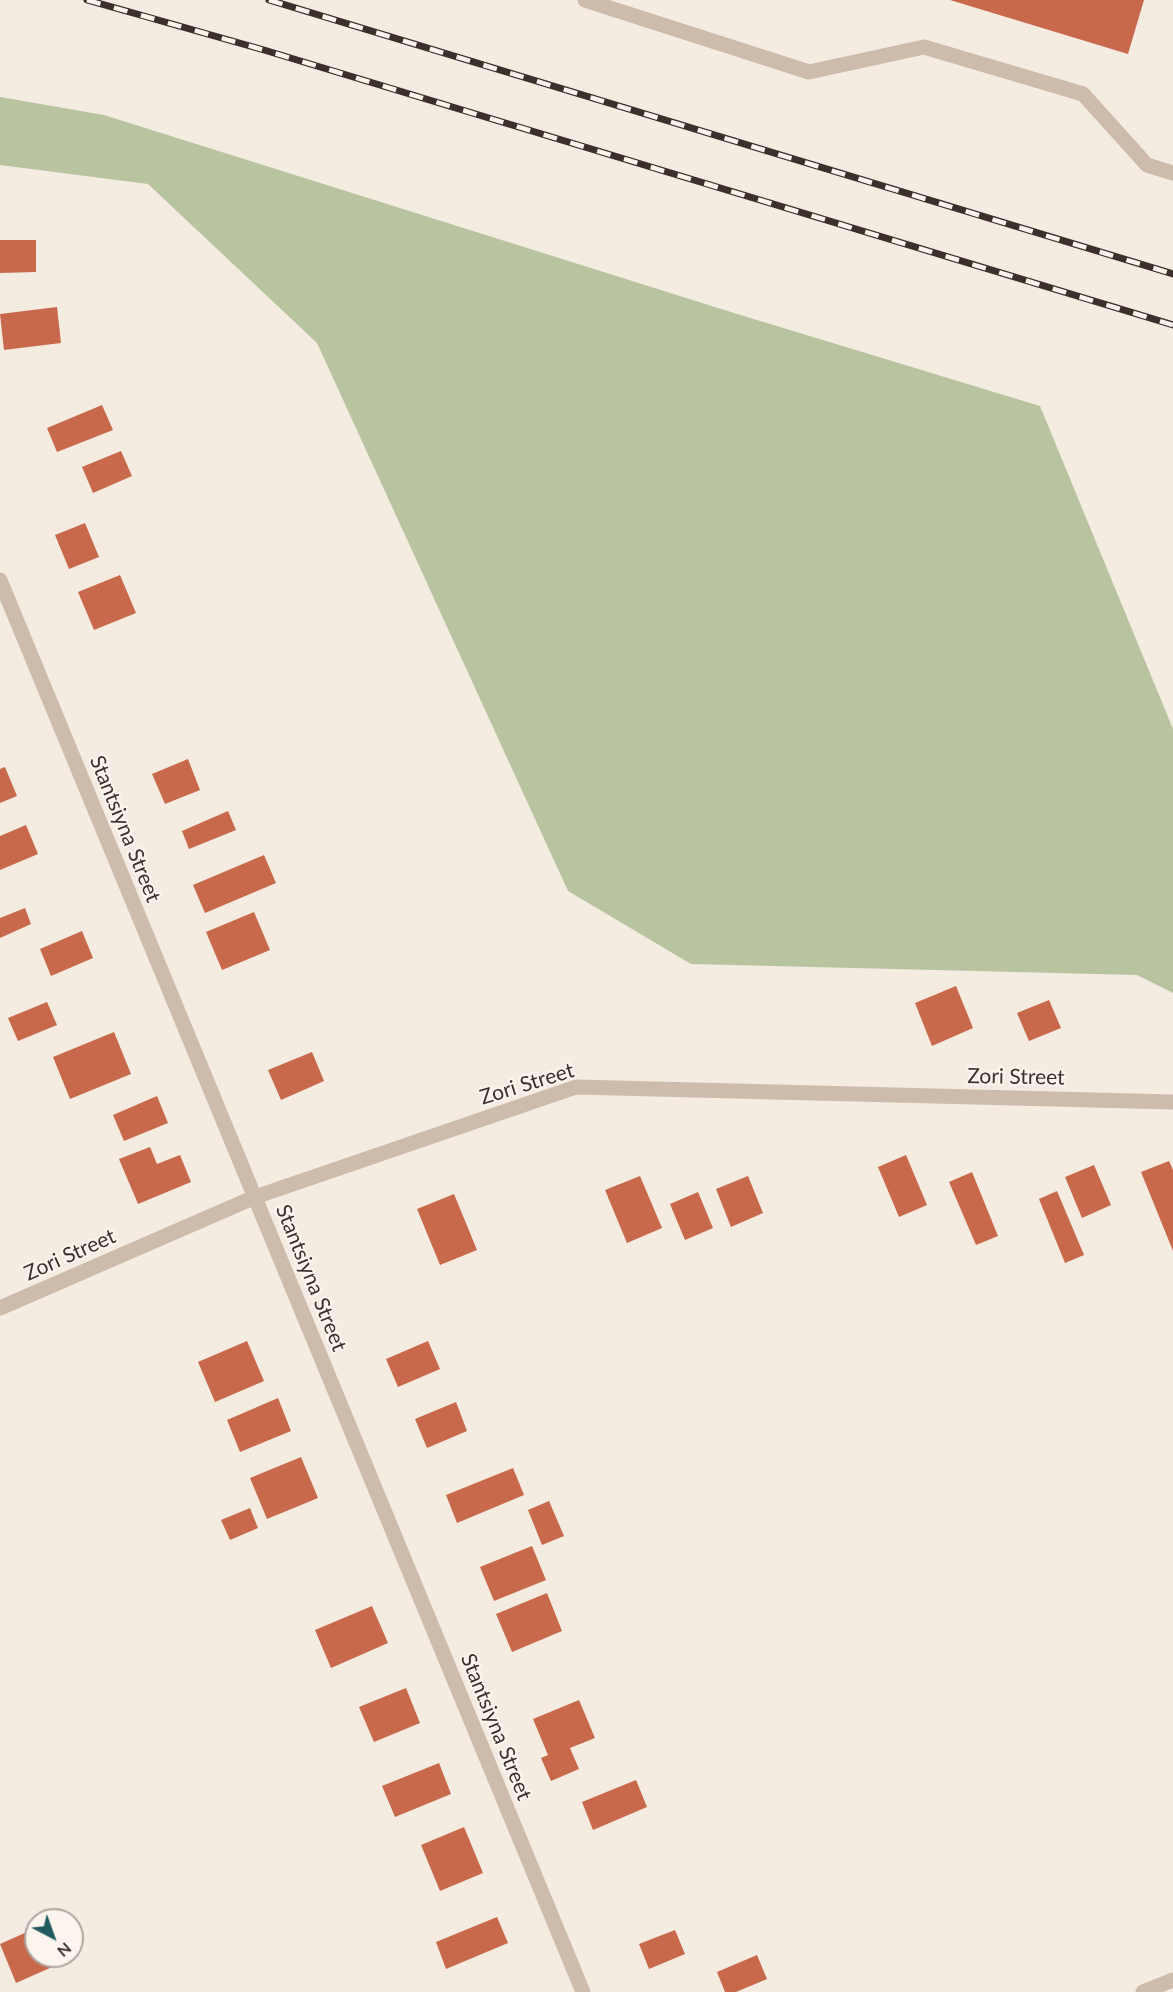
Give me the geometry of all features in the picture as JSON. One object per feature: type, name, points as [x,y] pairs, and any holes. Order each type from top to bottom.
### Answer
[{"type":"street","points":[[585,0],[809,72],[924,47],[1083,94],[1147,165],[1173,173]]},
{"type":"street","name":"Stantsiyna Street","points":[[0,580],[583,1992]]},
{"type":"street","name":"Zori Street","points":[[0,1308],[255,1197],[576,1087],[1173,1102]]},
{"type":"street","points":[[1143,1992],[1173,1980]]},
{"type":"green space","points":[[0,97],[104,115],[734,313],[1040,406],[1173,729],[1173,993],[1137,975],[691,964],[568,891],[317,343],[148,184],[0,165]]},
{"type":"building","points":[[950,0],[1144,0],[1128,54]]},
{"type":"building","points":[[0,240],[36,240],[36,272],[0,273]]},
{"type":"building","points":[[57,307],[61,343],[4,350],[0,314]]},
{"type":"building","points":[[102,405],[113,430],[57,452],[47,428]]},
{"type":"building","points":[[121,451],[132,476],[93,493],[82,467]]},
{"type":"building","points":[[85,523],[99,557],[69,569],[55,535]]},
{"type":"building","points":[[120,575],[136,613],[94,630],[78,592]]},
{"type":"building","points":[[188,759],[200,790],[165,804],[152,774]]},
{"type":"building","points":[[5,767],[17,796],[0,803],[0,769]]},
{"type":"building","points":[[228,811],[236,830],[189,849],[182,831]]},
{"type":"building","points":[[26,825],[38,854],[0,870],[0,836]]},
{"type":"building","points":[[264,855],[276,883],[205,913],[193,885]]},
{"type":"building","points":[[25,908],[31,924],[0,938],[0,918]]},
{"type":"building","points":[[254,912],[270,950],[222,970],[206,932]]},
{"type":"building","points":[[82,931],[93,958],[51,976],[40,949]]},
{"type":"building","points":[[956,986],[973,1028],[932,1046],[915,1003]]},
{"type":"building","points":[[1049,1000],[1061,1028],[1029,1041],[1017,1013]]},
{"type":"building","points":[[47,1002],[57,1025],[18,1041],[8,1018]]},
{"type":"building","points":[[114,1032],[131,1074],[70,1099],[53,1057]]},
{"type":"building","points":[[312,1052],[324,1081],[281,1100],[268,1070]]},
{"type":"building","points":[[157,1096],[168,1123],[124,1141],[113,1115]]},
{"type":"building","points":[[150,1147],[157,1164],[180,1155],[191,1182],[138,1204],[119,1159]]},
{"type":"building","points":[[906,1155],[927,1205],[899,1217],[878,1167]]},
{"type":"building","points":[[1169,1161],[1173,1170],[1173,1251],[1141,1172]]},
{"type":"building","points":[[1094,1165],[1111,1205],[1082,1218],[1065,1177]]},
{"type":"building","points":[[972,1172],[998,1236],[976,1245],[949,1182]]},
{"type":"building","points":[[640,1176],[662,1228],[627,1243],[605,1190]]},
{"type":"building","points":[[748,1176],[763,1213],[731,1227],[716,1189]]},
{"type":"building","points":[[1057,1191],[1084,1255],[1065,1263],[1039,1199]]},
{"type":"building","points":[[698,1192],[713,1228],[685,1240],[670,1204]]},
{"type":"building","points":[[454,1194],[477,1250],[440,1265],[417,1209]]},
{"type":"building","points":[[247,1341],[264,1381],[215,1402],[198,1362]]},
{"type":"building","points":[[428,1341],[440,1369],[398,1387],[386,1359]]},
{"type":"building","points":[[278,1398],[291,1431],[240,1452],[227,1420]]},
{"type":"building","points":[[456,1402],[467,1431],[427,1448],[415,1419]]},
{"type":"building","points":[[301,1457],[318,1498],[267,1519],[250,1478]]},
{"type":"building","points":[[513,1468],[524,1495],[457,1523],[446,1495]]},
{"type":"building","points":[[549,1501],[564,1536],[542,1545],[528,1510]]},
{"type":"building","points":[[250,1508],[258,1528],[230,1540],[221,1520]]},
{"type":"building","points":[[532,1546],[546,1580],[494,1601],[480,1567]]},
{"type":"building","points":[[547,1593],[562,1631],[512,1652],[496,1614]]},
{"type":"building","points":[[372,1606],[388,1643],[331,1668],[315,1630]]},
{"type":"building","points":[[406,1688],[420,1723],[374,1742],[359,1707]]},
{"type":"building","points":[[579,1700],[595,1738],[570,1748],[579,1769],[551,1781],[541,1758],[548,1755],[533,1719]]},
{"type":"building","points":[[439,1763],[451,1794],[395,1817],[382,1786]]},
{"type":"building","points":[[636,1780],[647,1807],[593,1830],[582,1802]]},
{"type":"building","points":[[464,1827],[483,1873],[440,1891],[421,1845]]},
{"type":"building","points":[[497,1917],[508,1943],[446,1969],[436,1942]]},
{"type":"building","points":[[675,1930],[685,1954],[649,1969],[639,1944]]},
{"type":"building","points":[[24,1933],[24,1968],[50,1968],[16,1983],[0,1944]]},
{"type":"building","points":[[757,1955],[767,1979],[736,1992],[725,1992],[717,1972]]},
{"type":"railway","points":[[87,0],[264,50],[1173,325]]},
{"type":"railway","points":[[269,0],[1173,274]]}]
